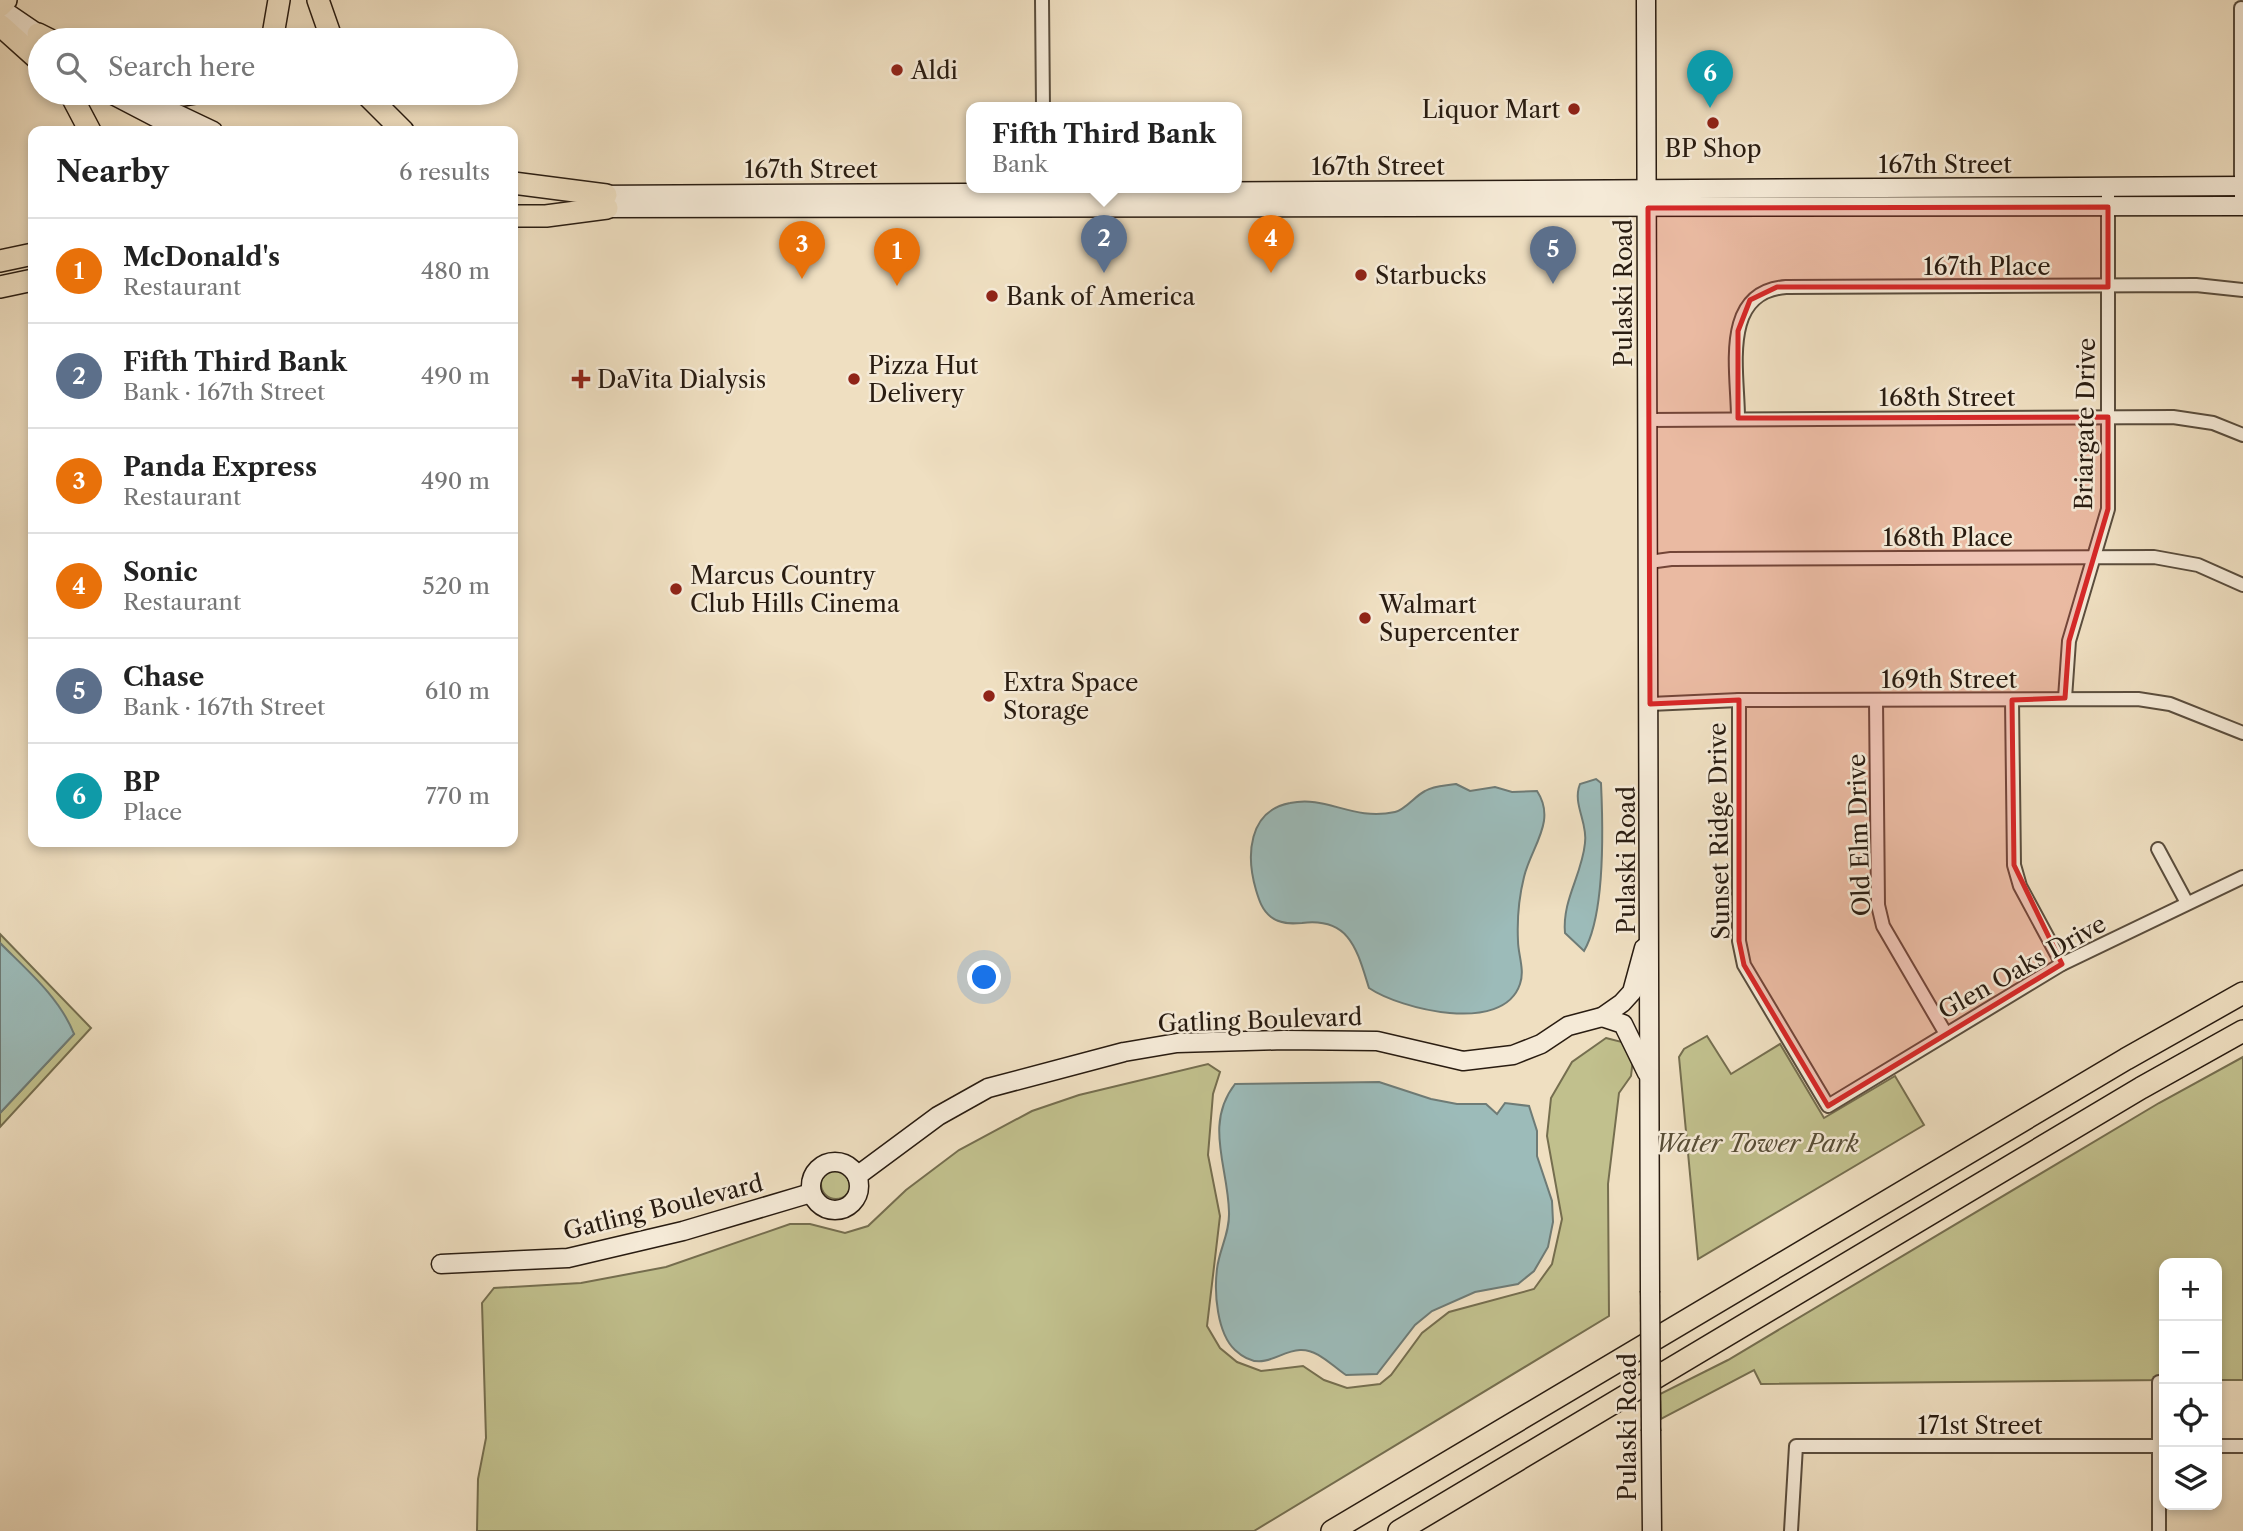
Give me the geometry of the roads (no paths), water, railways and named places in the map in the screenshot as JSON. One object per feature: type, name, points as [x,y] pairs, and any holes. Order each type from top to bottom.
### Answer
[{"type":"highway","points":[[274,28],[279,0]]},
{"type":"highway","points":[[318,0],[328,28]]},
{"type":"highway","points":[[2,13],[28,46]]},
{"type":"highway","points":[[76,105],[87,126]]},
{"type":"highway","points":[[377,105],[398,126]]},
{"type":"highway","points":[[518,184],[606,202]]},
{"type":"highway","points":[[518,216],[546,216],[606,202]]},
{"type":"highway","points":[[0,261],[28,255]]},
{"type":"highway","points":[[0,287],[28,281]]},
{"type":"highway","points":[[1332,1531],[2115,1065],[2243,993]]},
{"type":"highway","points":[[1399,1531],[2141,1088],[2243,1031]]},
{"type":"main road","name":"Pulaski Road","points":[[1646,0],[1652,1531]]},
{"type":"main road","points":[[2,13],[28,30]]},
{"type":"main road","points":[[132,105],[173,126]]},
{"type":"main road","points":[[158,105],[202,126]]},
{"type":"main road","name":"167th Street","points":[[518,207],[606,202],[1044,196],[2242,186]]},
{"type":"main road","name":"167th Street","points":[[518,194],[606,202]]},
{"type":"main road","name":"167th Street","points":[[1044,196],[1648,208],[2242,206]]},
{"type":"main road","name":"Gatling Boulevard","points":[[857,1176],[938,1116],[988,1088],[1124,1052],[1213,1041],[1377,1041],[1446,1058],[1481,1061],[1529,1050],[1568,1026],[1602,1017],[1622,1003],[1632,992],[1651,926]]},
{"type":"main road","points":[[1602,1017],[1623,1024],[1650,1079]]},
{"type":"main road","points":[[840,1162],[857,1176],[858,1193],[848,1206],[840,1209],[824,1208],[811,1194],[814,1174],[825,1164],[840,1162]]},
{"type":"main road","name":"Gatling Boulevard","points":[[441,1264],[579,1256],[683,1231],[811,1194]]},
{"type":"street","points":[[1042,0],[1043,102]]},
{"type":"street","points":[[2241,8],[2242,206]]},
{"type":"street","name":"Briargate Drive","points":[[2065,698],[2069,641],[2108,509],[2108,187]]},
{"type":"street","name":"167th Place","points":[[1738,418],[1738,331],[1741,313],[1757,295],[1786,287],[2211,286],[2243,290]]},
{"type":"street","name":"168th Street","points":[[1648,419],[2197,419],[2243,435]]},
{"type":"street","name":"168th Place","points":[[1649,562],[1671,559],[2169,558],[2204,567],[2243,584]]},
{"type":"street","name":"169th Street","points":[[1650,704],[1739,700],[2065,698],[2153,701],[2190,711],[2243,733]]},
{"type":"street","name":"Sunset Ridge Drive","points":[[1739,700],[1739,941],[1744,965],[1828,1106]]},
{"type":"street","name":"Old Elm Drive","points":[[1876,700],[1878,905],[1883,926],[1947,1034]]},
{"type":"street","points":[[2012,700],[2014,865],[2020,886],[2062,964]]},
{"type":"street","points":[[2158,849],[2186,903]]},
{"type":"street","name":"Glen Oaks Drive","points":[[1828,1106],[2062,964],[2243,877]]},
{"type":"street","name":"171st Street","points":[[1791,1531],[1796,1446],[2159,1446]]},
{"type":"street","points":[[2222,1446],[2243,1446]]},
{"type":"street","points":[[2159,1531],[2161,1447]]},
{"type":"water","points":[[1596,779],[1601,783],[1601,870],[1596,916],[1584,951],[1565,933],[1565,921],[1585,843],[1578,791],[1580,784]]},
{"type":"water","points":[[1456,784],[1470,791],[1495,787],[1512,792],[1537,791],[1544,813],[1541,834],[1527,866],[1520,901],[1520,984],[1510,1000],[1494,1009],[1473,1013],[1426,1009],[1384,996],[1369,988],[1355,949],[1341,931],[1331,925],[1318,923],[1282,922],[1268,914],[1258,897],[1251,863],[1251,850],[1258,825],[1276,808],[1303,801],[1365,813],[1395,812],[1429,789]]},
{"type":"water","points":[[0,943],[52,997],[74,1034],[0,1113]]},
{"type":"water","points":[[1379,1082],[1431,1099],[1457,1104],[1486,1104],[1497,1114],[1505,1103],[1529,1106],[1537,1131],[1537,1156],[1552,1201],[1553,1222],[1548,1247],[1534,1271],[1518,1284],[1475,1292],[1432,1311],[1415,1325],[1377,1374],[1346,1375],[1319,1355],[1307,1350],[1292,1351],[1269,1360],[1253,1361],[1229,1343],[1224,1334],[1217,1301],[1217,1269],[1229,1220],[1219,1130],[1226,1099],[1235,1084]]},
{"type":"place","name":"Aldi","points":[[897,70]]},
{"type":"place","name":"BP","points":[[1710,108]]},
{"type":"place","name":"Liquor Mart","points":[[1574,109]]},
{"type":"place","name":"BP Shop","points":[[1713,123]]},
{"type":"place","name":"Fifth Third Bank","points":[[1104,273]]},
{"type":"place","name":"Sonic","points":[[1271,273]]},
{"type":"place","name":"Starbucks","points":[[1361,275]]},
{"type":"place","name":"Panda Express","points":[[802,279]]},
{"type":"place","name":"Chase","points":[[1553,284]]},
{"type":"place","name":"McDonald's","points":[[897,286]]},
{"type":"place","name":"Bank of America","points":[[992,296]]},
{"type":"place","name":"DaVita Dialysis","points":[[581,379]]},
{"type":"place","name":"Pizza Hut Delivery","points":[[854,379]]},
{"type":"place","name":"Marcus Country Club Hills Cinema","points":[[676,589]]},
{"type":"place","name":"Walmart Supercenter","points":[[1365,618]]},
{"type":"place","name":"Extra Space Storage","points":[[989,696]]},
{"type":"park label","name":"Water Tower Park","points":[[1757,1143]]}]
